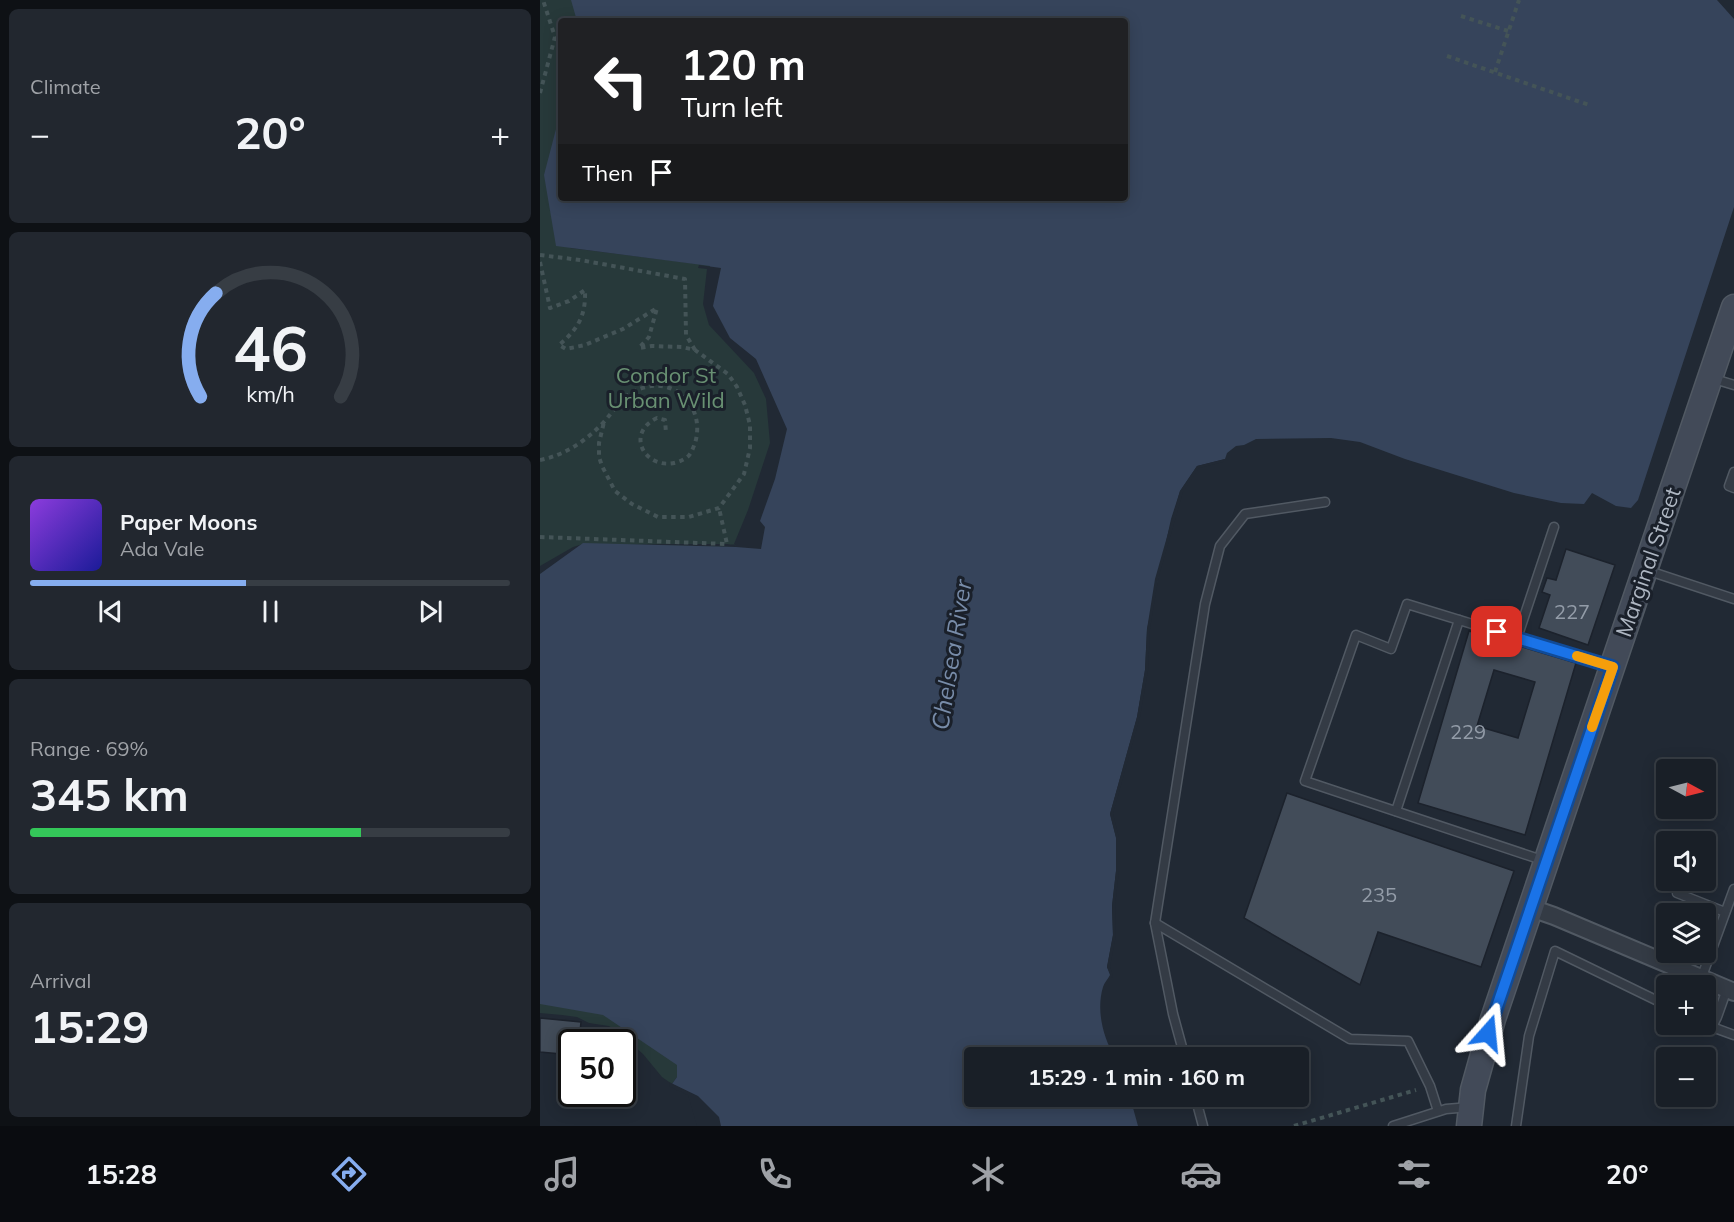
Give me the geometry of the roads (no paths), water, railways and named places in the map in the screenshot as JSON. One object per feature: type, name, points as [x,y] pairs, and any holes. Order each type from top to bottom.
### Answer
[{"type":"main road","name":"Marginal Street","points":[[1470,1116],[1477,1072],[1484,1048],[1734,307]]},
{"type":"street","points":[[1531,908],[1694,975]]},
{"type":"street","points":[[1716,984],[1730,990]]},
{"type":"lane","points":[[1710,377],[1734,385]]},
{"type":"lane","points":[[1734,472],[1729,486],[1734,488]]},
{"type":"lane","points":[[1182,1047],[1155,923],[1205,604],[1220,546],[1245,514],[1326,502]]},
{"type":"lane","points":[[1516,638],[1554,527]]},
{"type":"lane","points":[[1646,570],[1734,599]]},
{"type":"lane","points":[[1547,861],[1305,781],[1356,635],[1391,649],[1407,604],[1613,667]]},
{"type":"lane","points":[[1396,811],[1459,620]]},
{"type":"lane","points":[[1702,975],[1734,889]]},
{"type":"lane","points":[[1677,893],[1725,912]]},
{"type":"lane","points":[[1155,923],[1350,1039],[1408,1041],[1430,1086],[1438,1111]]},
{"type":"lane","points":[[1516,1126],[1529,1036],[1555,951],[1656,1000]]},
{"type":"lane","points":[[1716,1018],[1730,990]]},
{"type":"lane","points":[[1716,1028],[1734,1035]]},
{"type":"lane","points":[[1198,1107],[1203,1126]]},
{"type":"lane","points":[[1393,1126],[1455,1107],[1470,1116]]},
{"type":"water","name":"Chelsea River","points":[[571,0],[1717,0],[1734,19],[1734,207],[1638,500],[1631,508],[1616,506],[1592,493],[1584,504],[1561,503],[1514,493],[1405,459],[1360,442],[1331,438],[1256,439],[1236,446],[1227,453],[1225,459],[1197,466],[1180,491],[1171,519],[1147,629],[1145,670],[1137,717],[1110,814],[1116,837],[1116,871],[1112,906],[1113,935],[1107,967],[1110,975],[1103,987],[1100,1005],[1104,1033],[1110,1047],[964,1047],[964,1107],[1133,1107],[1138,1126],[700,1126],[690,1093],[672,1084],[677,1077],[677,1065],[636,1037],[636,1029],[624,1029],[603,1015],[540,1004],[540,574],[583,543],[736,547],[751,511],[773,443],[768,399],[756,372],[711,323],[710,266],[556,246],[544,175],[558,121],[558,201],[1128,201],[1128,18],[576,18]]},
{"type":"park label","name":"Condor St Urban Wild","points":[[666,388]]}]
